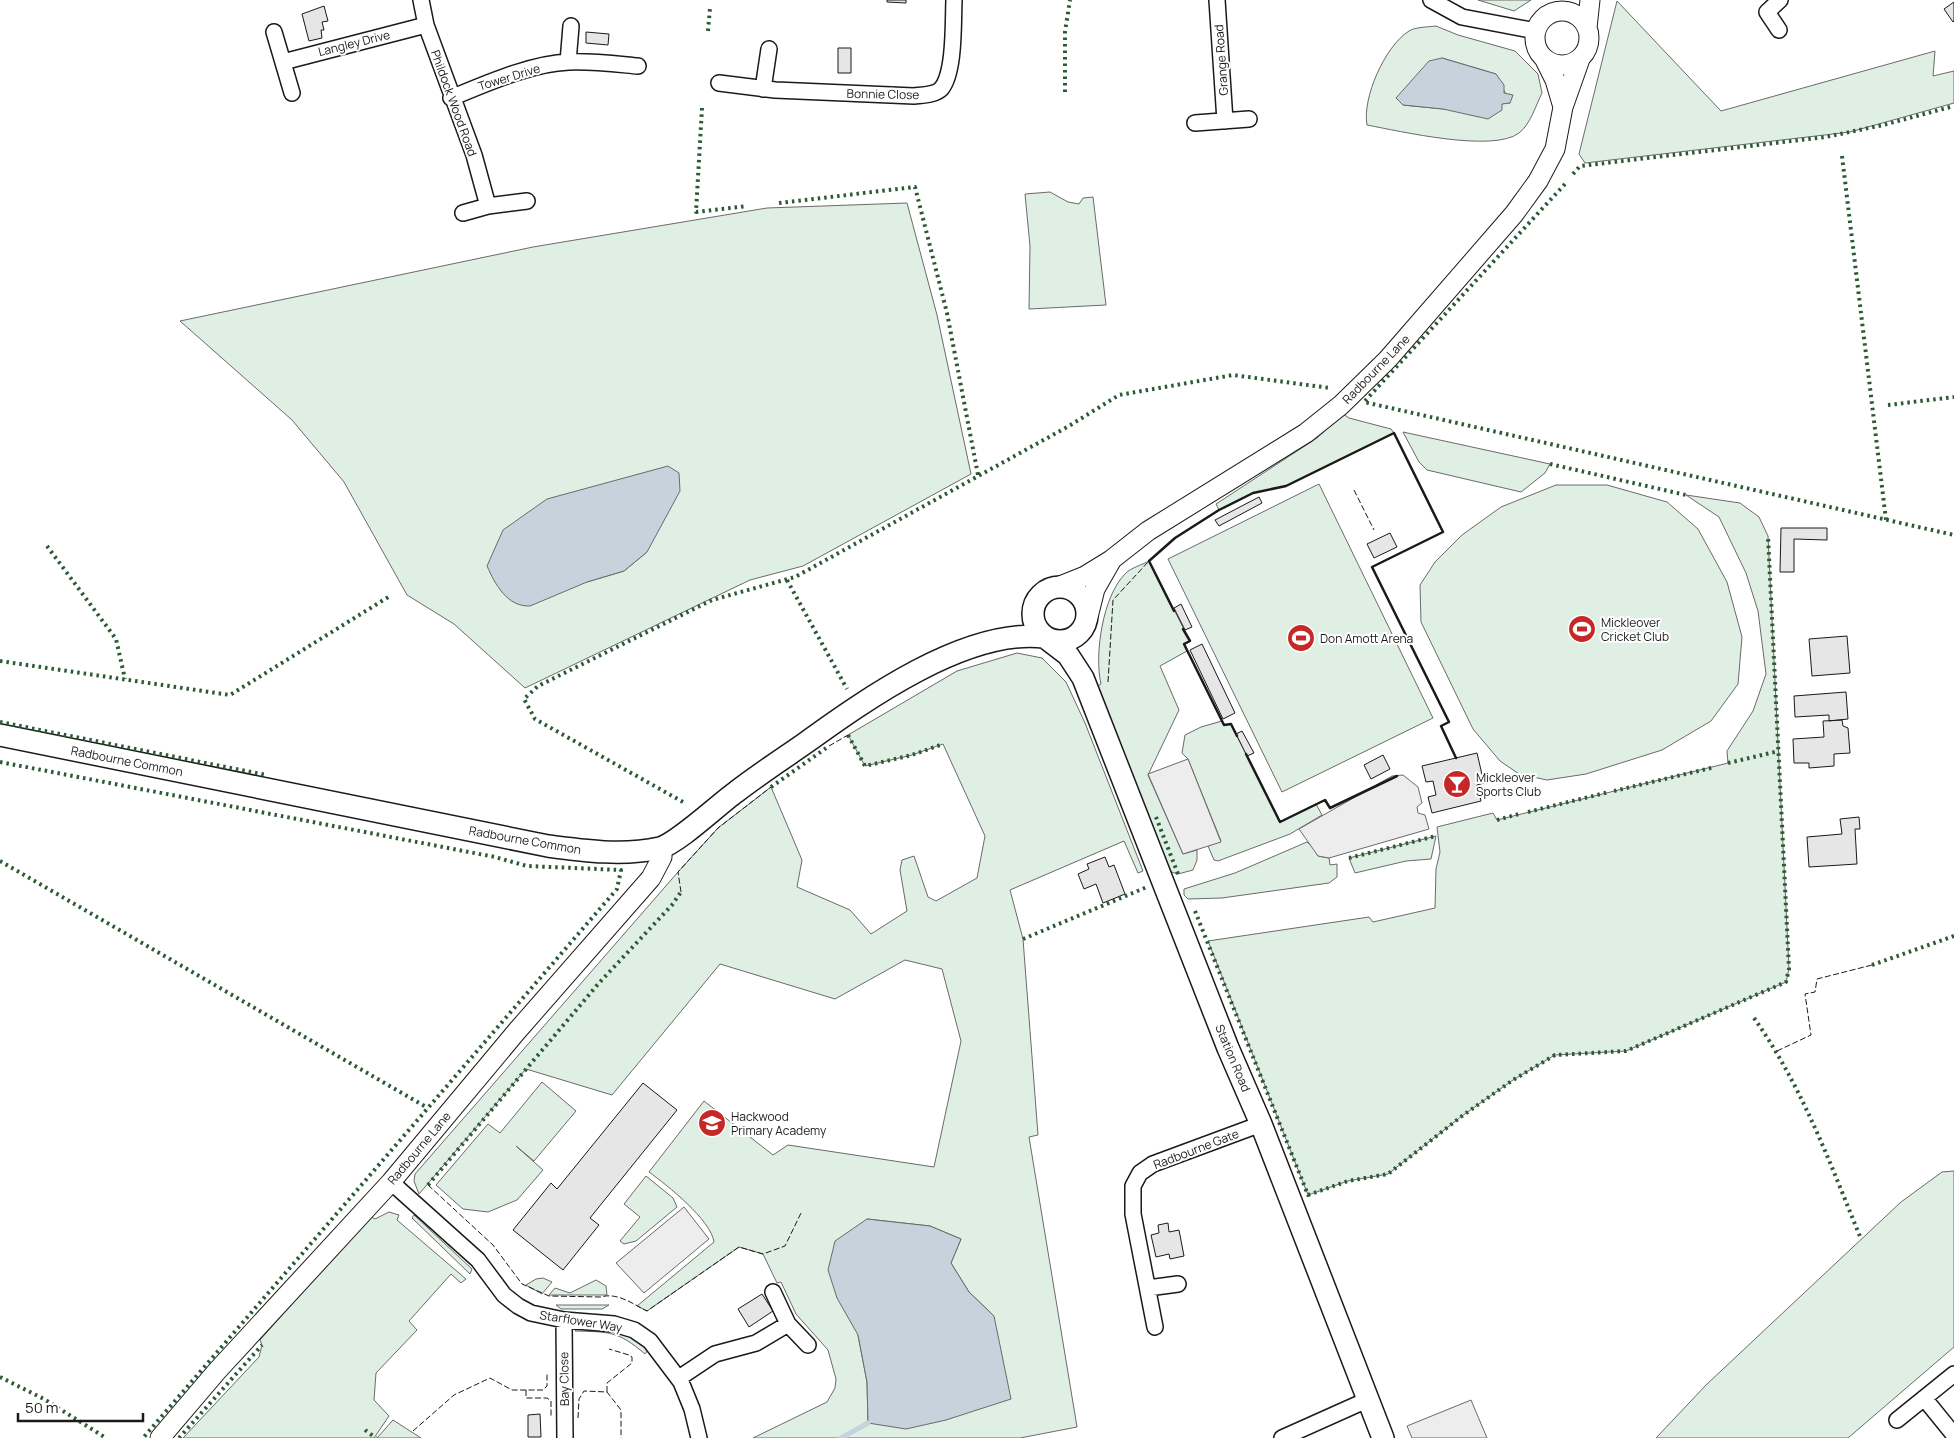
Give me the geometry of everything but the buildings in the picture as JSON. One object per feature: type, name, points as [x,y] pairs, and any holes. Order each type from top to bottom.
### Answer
[{"type":"main road","points":[[1060,586],[1077,592],[1084,599],[1087,620],[1074,638],[1056,642],[1046,638],[1034,625],[1032,617],[1035,602],[1046,590],[1060,586]]},
{"type":"main road","name":"Radbourne Common","points":[[997,641],[1024,616],[1035,602]]},
{"type":"main road","name":"Station Road","points":[[1083,678],[1081,650],[1087,620]]},
{"type":"main road","name":"Radbourne Common","points":[[0,735],[548,846],[610,853],[662,847],[689,830],[736,791],[860,704],[927,666],[997,641],[1030,635],[1046,638]]},
{"type":"main road","name":"Station Road","points":[[1046,638],[1068,655],[1083,678],[1228,1048],[1261,1124],[1383,1438]]},
{"type":"street","name":"Phildock Wood Road","points":[[421,0],[426,25],[451,98],[474,155],[488,206]]},
{"type":"street","name":"Bonnie Close","points":[[719,83],[763,89],[914,96],[934,93],[940,90],[948,71],[954,0]]},
{"type":"street","name":"Grange Road","points":[[1216,0],[1225,121]]},
{"type":"street","points":[[1431,0],[1462,17],[1536,32]]},
{"type":"street","points":[[1587,28],[1575,14],[1557,12],[1552,8],[1536,32],[1536,47],[1545,60],[1552,64],[1566,65],[1580,59],[1588,44],[1587,28],[1590,0]]},
{"type":"street","points":[[1779,30],[1767,12],[1780,0]]},
{"type":"street","name":"Langley Drive","points":[[283,62],[426,25]]},
{"type":"street","points":[[568,62],[571,26]]},
{"type":"street","points":[[274,32],[292,93]]},
{"type":"street","points":[[763,89],[769,50]]},
{"type":"street","name":"Radbourne Lane","points":[[1060,586],[1085,576],[1111,560],[1148,531],[1306,433],[1341,405],[1388,359],[1528,196],[1555,149],[1562,107],[1580,59]]},
{"type":"street","name":"Radbourne Lane","points":[[1545,60],[1555,80],[1562,107]]},
{"type":"street","name":"Tower Drive","points":[[451,98],[480,86],[537,68],[568,62],[638,66]]},
{"type":"street","points":[[1195,123],[1249,119]]},
{"type":"street","points":[[463,213],[488,206],[526,201]]},
{"type":"street","name":"Radbourne Lane","points":[[1087,620],[1095,589],[1111,560]]},
{"type":"street","name":"Radbourne Lane","points":[[160,1438],[217,1371],[391,1182],[517,1032],[651,878],[662,858],[662,847]]},
{"type":"street","name":"Radbourne Gate","points":[[1155,1327],[1133,1214],[1133,1186],[1140,1173],[1153,1164],[1261,1124]]},
{"type":"street","name":"Starflower Way","points":[[391,1182],[478,1260],[504,1295],[511,1300],[531,1312],[564,1320],[614,1324],[634,1330],[650,1341],[679,1378],[687,1394],[699,1438]]},
{"type":"street","points":[[1148,1288],[1178,1284]]},
{"type":"street","points":[[773,1292],[788,1324],[808,1345]]},
{"type":"street","name":"Bay Close","points":[[564,1320],[565,1438]]},
{"type":"street","points":[[679,1378],[716,1354],[756,1343],[788,1324]]},
{"type":"street","points":[[1897,1420],[1954,1374]]},
{"type":"street","points":[[1924,1398],[1954,1435]]},
{"type":"street","points":[[1282,1438],[1367,1400]]},
{"type":"green space","points":[[1478,0],[1531,0],[1514,11]]},
{"type":"green space","points":[[1617,1],[1721,111],[1935,51],[1933,76],[1954,71],[1954,103],[1850,132],[1585,163],[1579,154]]},
{"type":"green space","points":[[1436,26],[1458,35],[1515,51],[1538,74],[1542,93],[1530,120],[1519,133],[1506,139],[1468,141],[1445,139],[1367,125],[1366,114],[1372,87],[1384,60],[1392,48],[1409,31]],"holes":[[[1442,58],[1496,74],[1510,103],[1443,109],[1403,105]]]},
{"type":"green space","points":[[1050,192],[1068,202],[1079,204],[1083,198],[1093,197],[1106,305],[1029,309],[1030,246],[1025,194]]},
{"type":"green space","points":[[907,203],[937,315],[971,474],[803,566],[750,580],[525,688],[454,624],[407,595],[344,482],[292,420],[180,321],[533,247],[767,208]],"holes":[[[647,552],[624,571],[587,582]]]},
{"type":"green space","points":[[1343,414],[1349,418],[1391,429],[1394,433],[1286,486],[1253,493],[1219,510],[1216,504],[1317,438]]},
{"type":"green space","points":[[1403,432],[1550,464],[1545,473],[1521,492],[1427,470],[1419,462]]},
{"type":"green space","name":"Don Amott Arena","points":[[1319,484],[1433,718],[1282,792],[1168,559]]},
{"type":"green space","name":"Mickleover Cricket Club","points":[[1556,485],[1607,485],[1667,502],[1698,529],[1727,582],[1742,637],[1738,684],[1711,721],[1662,750],[1586,774],[1547,780],[1519,774],[1500,761],[1473,729],[1421,622],[1420,585],[1435,562],[1462,535],[1501,507]]},
{"type":"green space","points":[[1686,495],[1740,503],[1759,517],[1768,536],[1789,969],[1786,982],[1626,1051],[1555,1055],[1513,1080],[1462,1116],[1388,1174],[1348,1181],[1308,1195],[1208,941],[1369,917],[1373,922],[1435,908],[1436,869],[1440,852],[1437,827],[1493,813],[1497,820],[1728,763],[1727,751],[1753,711],[1766,674],[1758,611],[1746,573],[1719,517]]},
{"type":"green space","points":[[1149,561],[1190,641],[1185,644],[1187,651],[1160,666],[1179,710],[1148,775],[1183,854],[1197,850],[1197,860],[1193,870],[1178,874],[1168,871],[1094,688],[1101,684],[1099,672],[1100,642],[1102,626],[1111,596],[1117,584],[1127,572]]},
{"type":"green space","points":[[1017,653],[1042,658],[1066,682],[1085,723],[1143,871],[1138,873],[1124,841],[1010,890],[1023,939],[1038,1135],[1029,1137],[1077,1427],[1020,1438],[753,1438],[827,1402],[835,1388],[836,1379],[828,1350],[796,1314],[781,1282],[777,1283],[763,1254],[739,1247],[647,1311],[637,1306],[714,1242],[711,1233],[697,1214],[677,1194],[649,1172],[704,1101],[773,1155],[788,1145],[934,1167],[961,1041],[942,969],[905,960],[835,999],[720,964],[612,1095],[526,1069],[419,1194],[414,1181],[415,1174],[718,828],[771,787],[802,860],[797,887],[850,910],[871,934],[907,911],[900,870],[902,860],[914,856],[928,897],[936,901],[977,878],[985,836],[943,744],[912,755],[865,766],[848,735],[957,671]],"holes":[[[867,1219],[930,1226],[961,1239],[951,1263],[969,1292],[994,1316],[868,1423],[867,1382],[858,1335]]]},
{"type":"green space","points":[[1222,721],[1224,725],[1231,724],[1280,822],[1316,804],[1322,815],[1290,834],[1218,861],[1214,860],[1208,846],[1221,841],[1188,759],[1182,753],[1185,735],[1201,727]]},
{"type":"green space","points":[[1436,836],[1431,859],[1406,861],[1355,873],[1349,858]]},
{"type":"green space","points":[[1307,842],[1313,847],[1318,856],[1329,858],[1330,865],[1337,864],[1337,877],[1329,883],[1222,898],[1188,899],[1184,895],[1184,889],[1235,873]]},
{"type":"green space","points":[[542,1082],[576,1111],[534,1161],[516,1146],[543,1170],[517,1200],[488,1212],[463,1209],[436,1185],[488,1124],[500,1133]]},
{"type":"green space","points":[[1954,1171],[1954,1347],[1848,1438],[1656,1438],[1706,1385],[1901,1202],[1942,1172]]},
{"type":"green space","points":[[646,1176],[673,1198],[677,1207],[636,1241],[624,1244],[620,1241],[640,1217],[624,1204]]},
{"type":"green space","points":[[389,1212],[399,1215],[397,1220],[466,1279],[461,1283],[451,1274],[409,1321],[417,1330],[376,1373],[374,1400],[389,1416],[374,1438],[183,1438],[259,1357],[262,1345],[260,1340],[370,1216],[375,1219]]},
{"type":"green space","points":[[414,1215],[472,1269],[470,1274],[412,1218]]},
{"type":"green space","points":[[543,1278],[552,1282],[542,1294],[526,1285],[536,1279]]},
{"type":"green space","points":[[596,1280],[606,1286],[607,1295],[549,1295],[555,1288],[570,1293]]},
{"type":"green space","points":[[556,1305],[609,1305],[602,1309],[561,1309]]},
{"type":"green space","points":[[579,1328],[608,1330],[624,1334],[648,1350],[645,1354],[628,1341],[613,1334],[575,1331]]},
{"type":"green space","points":[[393,1420],[421,1438],[377,1438]]},
{"type":"shaded area","points":[[1442,58],[1496,74],[1504,85],[1504,93],[1513,95],[1510,103],[1502,104],[1502,110],[1488,119],[1443,109],[1403,105],[1396,98],[1429,61]]},
{"type":"shaded area","points":[[668,466],[679,473],[680,491],[647,552],[624,571],[587,582],[530,606],[515,603],[508,599],[498,587],[487,566],[503,530],[547,499]]},
{"type":"shaded area","points":[[1188,759],[1221,842],[1183,854],[1148,774]]},
{"type":"shaded area","points":[[1403,775],[1418,787],[1422,803],[1417,807],[1418,813],[1425,815],[1429,829],[1329,858],[1318,856],[1299,829],[1392,776]]},
{"type":"shaded area","points":[[684,1207],[709,1239],[644,1293],[616,1263]]},
{"type":"shaded area","points":[[867,1219],[930,1226],[961,1239],[951,1263],[969,1292],[994,1316],[1011,1399],[946,1420],[906,1429],[868,1423],[867,1382],[858,1335],[837,1298],[828,1270],[835,1241]]},
{"type":"shaded area","points":[[1471,1400],[1487,1438],[1412,1438],[1407,1426]]},
{"type":"waterway","points":[[841,1438],[868,1423]]},
{"type":"hedge","points":[[1065,92],[1065,32],[1070,0]]},
{"type":"hedge","points":[[708,31],[710,8]]},
{"type":"hedge","points":[[1573,174],[1580,166],[1826,137],[1883,125],[1954,106]]},
{"type":"hedge","points":[[702,108],[696,212],[747,206]]},
{"type":"hedge","points":[[1842,156],[1886,520]]},
{"type":"hedge","points":[[1565,184],[1364,402],[1954,535]]},
{"type":"hedge","points":[[779,203],[915,187],[947,313],[978,475]]},
{"type":"hedge","points":[[683,802],[535,719],[524,699],[538,686],[712,600],[795,577],[1069,426],[1119,395],[1233,375],[1330,388]]},
{"type":"hedge","points":[[1888,405],[1954,397]]},
{"type":"hedge","points":[[1550,464],[1686,495]]},
{"type":"hedge","points":[[1195,911],[1308,1195],[1348,1181],[1388,1174],[1462,1116],[1513,1080],[1555,1055],[1626,1051],[1786,982],[1789,969],[1768,536]]},
{"type":"hedge","points":[[47,546],[116,639],[125,679]]},
{"type":"hedge","points":[[787,580],[847,689]]},
{"type":"hedge","points":[[0,661],[230,695],[390,596]]},
{"type":"hedge","points":[[0,722],[266,775]]},
{"type":"hedge","points":[[848,735],[865,766],[912,755],[943,744]]},
{"type":"hedge","points":[[771,787],[829,746]]},
{"type":"hedge","points":[[1728,763],[1779,751]]},
{"type":"hedge","points":[[0,762],[495,857],[527,866],[621,870],[617,889],[143,1438]]},
{"type":"hedge","points":[[1614,791],[1715,767]]},
{"type":"hedge","points":[[1528,812],[1609,792]]},
{"type":"hedge","points":[[1497,820],[1519,814]]},
{"type":"hedge","points":[[1156,817],[1178,874]]},
{"type":"hedge","points":[[1349,858],[1436,836]]},
{"type":"hedge","points":[[0,861],[428,1108]]},
{"type":"hedge","points":[[1023,939],[1147,887]]},
{"type":"hedge","points":[[428,1185],[599,983],[672,905],[681,892]]},
{"type":"hedge","points":[[1872,965],[1954,936]]},
{"type":"hedge","points":[[1754,1018],[1787,1071],[1801,1098],[1861,1239]]},
{"type":"hedge","points":[[179,1438],[262,1345]]},
{"type":"hedge","points":[[0,1377],[44,1399],[106,1438]]},
{"type":"hedge","points":[[365,1430],[376,1438]]},
{"type":"fence","points":[[1354,490],[1374,530]]},
{"type":"fence","points":[[1108,682],[1113,600],[1149,561]]},
{"type":"fence","points":[[829,746],[848,735]]},
{"type":"fence","points":[[681,892],[678,872],[718,828],[771,787]]},
{"type":"fence","points":[[1777,1051],[1811,1035],[1805,994],[1815,992],[1817,979],[1872,965]]},
{"type":"fence","points":[[428,1185],[493,1245],[522,1284],[549,1296],[619,1297],[647,1311],[739,1247],[763,1254],[785,1246],[802,1211]]},
{"type":"fence","points":[[607,1392],[607,1383],[632,1363],[632,1357],[629,1355],[609,1349]]},
{"type":"fence","points":[[413,1431],[454,1395],[490,1378],[512,1390],[543,1390],[547,1386],[547,1372]]},
{"type":"fence","points":[[526,1390],[526,1398],[547,1398],[551,1401],[551,1417]]},
{"type":"fence","points":[[578,1418],[579,1399],[584,1391],[607,1392],[621,1410],[621,1438]]},
{"type":"wall","points":[[1174,611],[1149,561],[1175,538],[1219,510],[1253,493],[1286,486],[1394,433],[1443,532],[1372,567],[1449,722],[1441,726],[1456,758]]},
{"type":"wall","points":[[1183,629],[1190,641],[1184,644],[1224,725],[1231,724],[1237,736]]},
{"type":"wall","points":[[1246,754],[1280,822],[1325,800],[1330,808],[1397,776]]},
{"type":"place","name":"Mickleover Cricket Club","points":[[1582,629]]},
{"type":"place","name":"Don Amott Arena","points":[[1301,638]]},
{"type":"place","name":"Mickleover Sports Club","points":[[1457,784]]},
{"type":"place","name":"Hackwood Primary Academy","points":[[712,1123]]}]
